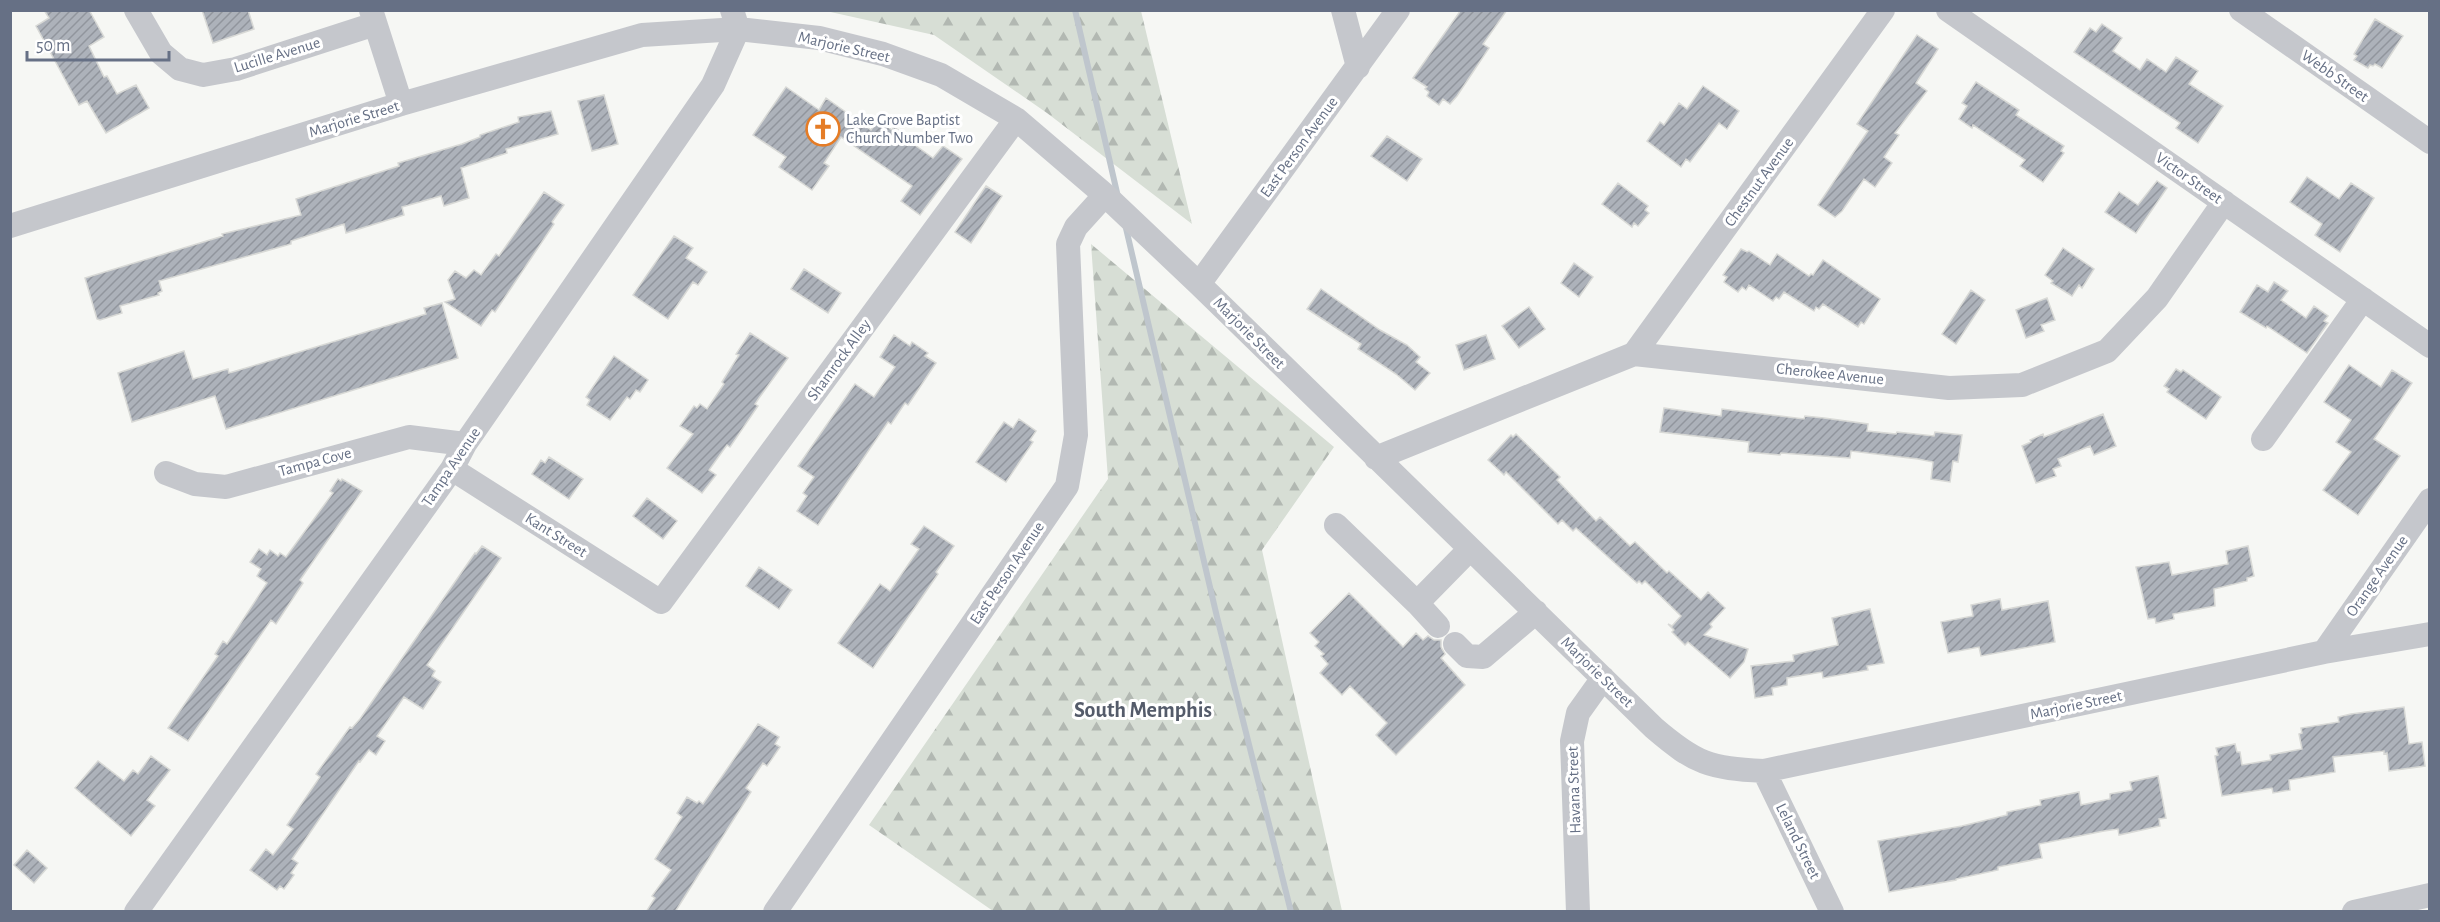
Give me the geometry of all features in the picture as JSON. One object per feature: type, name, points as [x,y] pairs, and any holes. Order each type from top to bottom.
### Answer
[{"type":"street","name":"Lucille Avenue","points":[[136,10],[161,53],[180,69],[203,75],[236,69],[373,17]]},
{"type":"street","points":[[1343,10],[1358,67]]},
{"type":"street","name":"East Person Avenue","points":[[1199,284],[1398,10]]},
{"type":"street","name":"Chestnut Avenue","points":[[1634,354],[1883,10]]},
{"type":"street","name":"Victor Street","points":[[1948,10],[2430,346]]},
{"type":"street","name":"Webb Street","points":[[2241,10],[2430,142]]},
{"type":"street","points":[[373,17],[401,104]]},
{"type":"street","name":"Marjorie Street","points":[[10,226],[401,104],[642,35],[735,20],[883,54],[941,75],[1016,119],[1106,195],[1654,728],[1692,758],[1707,764],[1734,770],[1764,771],[2324,652],[2430,634]]},
{"type":"street","name":"Tampa Avenue","points":[[136,912],[452,469],[465,444],[713,85],[735,20]]},
{"type":"street","name":"Shamrock Alley","points":[[661,602],[1016,119]]},
{"type":"street","name":"East Person Avenue","points":[[775,912],[1067,486],[1076,435],[1068,244],[1076,227],[1106,195]]},
{"type":"street","name":"Cherokee Avenue","points":[[1376,458],[1634,354],[1949,388],[2022,385],[2107,351],[2157,298],[2224,202]]},
{"type":"street","points":[[2263,439],[2363,299]]},
{"type":"street","name":"Tampa Cove","points":[[166,473],[195,484],[226,487],[408,437],[465,444]]},
{"type":"street","name":"Kant Street","points":[[452,469],[661,602]]},
{"type":"street","name":"Orange Avenue","points":[[2324,652],[2430,500]]},
{"type":"street","points":[[1336,525],[1438,626]]},
{"type":"street","points":[[1417,603],[1470,549]]},
{"type":"street","points":[[1455,644],[1467,656],[1483,657],[1536,612]]},
{"type":"street","name":"Havana Street","points":[[1578,912],[1572,741],[1578,713],[1603,678]]},
{"type":"street","name":"Leland Street","points":[[1764,771],[1832,912]]},
{"type":"street","points":[[2354,912],[2430,895]]},
{"type":"green space","points":[[826,11],[1141,11],[1192,224],[1047,113],[934,35]]},
{"type":"green space","points":[[1091,244],[1334,447],[1262,550],[1342,911],[993,911],[869,825],[1108,479]]},
{"type":"building","points":[[44,10],[89,10],[104,37],[89,46],[104,77],[107,76],[117,94],[136,85],[149,108],[106,133],[87,101],[79,105],[36,26],[49,18]]},
{"type":"building","points":[[202,10],[248,10],[254,29],[213,43]]},
{"type":"building","points":[[1461,10],[1507,10],[1483,44],[1489,48],[1457,96],[1450,104],[1443,99],[1439,105],[1427,96],[1429,92],[1425,89],[1427,87],[1413,78]]},
{"type":"building","points":[[2375,19],[2403,36],[2382,68],[2375,64],[2368,68],[2354,60],[2357,56],[2354,54]]},
{"type":"building","points":[[2102,24],[2122,38],[2113,51],[2140,70],[2147,59],[2166,72],[2176,57],[2198,71],[2189,84],[2223,106],[2198,143],[2176,128],[2180,123],[2074,52],[2090,28],[2096,32]]},
{"type":"building","points":[[1917,35],[1938,49],[1916,83],[1927,91],[1895,133],[1899,135],[1884,157],[1892,163],[1875,187],[1864,179],[1842,211],[1835,217],[1818,205],[1868,131],[1857,124]]},
{"type":"building","points":[[1976,82],[2019,110],[2016,115],[2064,146],[2061,151],[2064,153],[2043,182],[2020,166],[2025,160],[1973,125],[1972,128],[1959,119],[1967,106],[1962,103]]},
{"type":"building","points":[[1703,86],[1739,111],[1727,129],[1719,123],[1690,162],[1686,159],[1681,167],[1647,141],[1660,122],[1664,125],[1679,103],[1687,109]]},
{"type":"building","points":[[786,87],[819,110],[826,98],[871,130],[878,120],[892,130],[894,127],[933,158],[943,146],[962,159],[920,215],[901,201],[912,186],[841,137],[824,163],[829,166],[812,190],[779,167],[786,157],[753,135]]},
{"type":"building","points":[[604,95],[618,144],[592,151],[578,101]]},
{"type":"building","points":[[551,111],[558,134],[506,149],[507,153],[461,168],[469,198],[444,206],[441,196],[402,207],[404,215],[346,233],[344,224],[291,241],[291,244],[159,281],[162,291],[158,293],[159,295],[120,306],[122,313],[97,319],[85,278],[223,236],[222,234],[301,215],[296,199],[399,166],[398,163],[462,144],[480,135],[519,122],[518,117]]},
{"type":"building","points":[[1387,136],[1422,159],[1407,181],[1371,156]]},
{"type":"building","points":[[2307,177],[2339,199],[2351,183],[2374,198],[2340,252],[2315,235],[2322,224],[2290,202]]},
{"type":"building","points":[[2157,181],[2167,188],[2136,233],[2105,212],[2119,192],[2138,205]]},
{"type":"building","points":[[1618,183],[1648,206],[1645,210],[1649,213],[1638,226],[1634,223],[1632,227],[1602,204]]},
{"type":"building","points":[[986,186],[1002,196],[971,243],[955,232]]},
{"type":"building","points":[[544,192],[564,205],[552,222],[554,224],[495,312],[492,310],[481,326],[445,302],[455,299],[448,280],[455,271],[466,278],[474,270],[481,275],[496,254],[499,256]]},
{"type":"building","points":[[674,236],[693,248],[686,258],[707,272],[698,285],[693,282],[668,319],[633,295]]},
{"type":"building","points":[[2063,248],[2094,269],[2082,288],[2079,285],[2072,296],[2051,283],[2053,281],[2045,275]]},
{"type":"building","points":[[1741,249],[1749,251],[1770,265],[1777,254],[1809,276],[1813,275],[1823,260],[1880,299],[1864,324],[1861,322],[1858,327],[1823,304],[1819,309],[1816,307],[1814,311],[1784,292],[1779,299],[1776,297],[1773,301],[1749,285],[1746,290],[1742,287],[1738,292],[1724,282],[1727,277],[1723,275]]},
{"type":"building","points":[[1574,263],[1593,277],[1579,297],[1561,283]]},
{"type":"building","points":[[804,269],[841,293],[828,313],[791,289]]},
{"type":"building","points":[[2274,282],[2288,291],[2281,300],[2306,318],[2314,306],[2328,316],[2324,321],[2328,323],[2307,353],[2267,326],[2266,328],[2240,312],[2257,285],[2268,292]]},
{"type":"building","points":[[1321,289],[1380,330],[1407,345],[1420,357],[1416,362],[1430,373],[1415,390],[1396,374],[1358,349],[1361,344],[1307,309]]},
{"type":"building","points":[[1971,290],[1985,300],[1956,344],[1942,334]]},
{"type":"building","points":[[2047,298],[2055,320],[2041,325],[2044,331],[2026,338],[2016,310]]},
{"type":"building","points":[[442,303],[458,358],[226,429],[215,396],[132,422],[118,373],[184,351],[193,379],[228,369],[229,373],[426,314],[424,308]]},
{"type":"building","points":[[1529,307],[1545,329],[1519,348],[1502,326]]},
{"type":"building","points":[[750,333],[788,358],[755,404],[758,406],[730,447],[727,445],[709,470],[716,475],[702,493],[667,468],[693,434],[680,426],[694,406],[697,408],[700,404],[707,409],[724,384],[722,382],[739,355],[736,354]]},
{"type":"building","points":[[894,335],[910,346],[912,342],[928,353],[925,356],[936,363],[908,405],[905,403],[891,424],[888,422],[818,525],[797,511],[807,496],[803,493],[814,477],[798,466],[855,384],[874,397],[895,367],[880,357]]},
{"type":"building","points":[[1486,335],[1495,359],[1464,370],[1456,345]]},
{"type":"building","points":[[614,356],[648,380],[640,392],[636,390],[630,399],[627,397],[610,420],[587,405],[590,400],[586,397]]},
{"type":"building","points":[[2349,365],[2381,387],[2392,370],[2412,383],[2374,439],[2400,456],[2358,515],[2323,490],[2351,452],[2336,442],[2351,420],[2324,402]]},
{"type":"building","points":[[2176,369],[2181,372],[2183,370],[2221,397],[2206,419],[2167,392],[2169,389],[2164,386]]},
{"type":"building","points":[[1664,408],[1721,416],[1722,409],[1804,419],[1805,416],[1824,418],[1868,424],[1867,431],[1896,434],[1897,432],[1934,436],[1935,432],[1962,435],[1958,462],[1953,461],[1950,482],[1931,479],[1933,462],[1918,459],[1851,451],[1850,458],[1748,452],[1749,442],[1660,432]]},
{"type":"building","points":[[2103,414],[2116,446],[2094,455],[2090,446],[2058,459],[2061,466],[2053,469],[2056,476],[2036,483],[2022,446],[2043,434],[2044,437]]},
{"type":"building","points":[[1019,419],[1036,431],[1030,440],[1033,442],[1006,482],[976,462],[1004,422],[1013,428]]},
{"type":"building","points":[[1516,434],[1560,477],[1557,480],[1596,521],[1600,517],[1630,546],[1635,542],[1667,573],[1669,571],[1701,600],[1708,592],[1725,608],[1710,624],[1712,627],[1704,635],[1748,649],[1744,662],[1730,678],[1688,642],[1685,645],[1672,632],[1674,630],[1668,624],[1672,626],[1681,616],[1645,581],[1642,584],[1639,581],[1637,583],[1576,528],[1573,531],[1562,520],[1558,524],[1506,472],[1504,475],[1488,460],[1511,435],[1513,437]]},
{"type":"building","points":[[549,457],[583,479],[569,499],[532,474],[541,460],[545,463]]},
{"type":"building","points":[[338,479],[362,491],[300,580],[303,583],[276,624],[271,620],[188,741],[168,728],[218,656],[215,654],[223,641],[227,644],[267,583],[257,576],[261,569],[250,562],[259,549],[267,555],[270,550],[278,556],[280,553],[286,557],[333,493],[330,491]]},
{"type":"building","points":[[647,498],[677,521],[663,539],[633,516]]},
{"type":"building","points":[[924,526],[954,546],[936,572],[938,574],[873,668],[838,643],[880,584],[890,591],[919,549],[911,544]]},
{"type":"building","points":[[482,546],[501,558],[427,665],[435,671],[432,676],[441,682],[423,709],[404,697],[377,736],[385,741],[376,755],[369,750],[359,761],[292,859],[298,863],[291,873],[294,875],[284,889],[280,886],[277,890],[250,870],[266,849],[273,855],[293,829],[287,825],[320,777],[316,774],[350,727],[352,728],[360,719]]},
{"type":"building","points":[[2248,546],[2254,576],[2247,578],[2247,581],[2214,589],[2215,606],[2173,614],[2174,619],[2156,623],[2155,618],[2148,619],[2136,567],[2169,562],[2172,575],[2228,564],[2226,551]]},
{"type":"building","points":[[759,567],[792,590],[779,609],[746,586]]},
{"type":"building","points":[[1349,593],[1403,647],[1416,633],[1423,640],[1428,636],[1434,640],[1441,640],[1441,647],[1445,654],[1441,658],[1465,685],[1396,755],[1376,735],[1387,723],[1350,686],[1342,695],[1320,673],[1328,664],[1321,656],[1324,654],[1315,646],[1319,642],[1310,633]]},
{"type":"building","points":[[2000,599],[2002,610],[2048,601],[2055,642],[1981,656],[1979,647],[1948,653],[1941,622],[1973,616],[1971,605]]},
{"type":"building","points":[[1870,609],[1884,663],[1867,666],[1868,670],[1823,678],[1822,672],[1787,678],[1787,685],[1772,688],[1773,695],[1755,698],[1751,666],[1794,661],[1793,655],[1838,645],[1832,618]]},
{"type":"building","points":[[2404,707],[2409,744],[2422,742],[2425,766],[2389,771],[2387,753],[2384,754],[2384,751],[2333,757],[2335,772],[2289,780],[2290,790],[2273,793],[2272,788],[2222,796],[2215,756],[2218,755],[2216,748],[2235,744],[2237,752],[2240,752],[2242,765],[2271,760],[2270,755],[2302,749],[2299,734],[2302,733],[2301,728],[2339,722],[2338,717],[2351,714]]},
{"type":"building","points":[[758,724],[779,737],[775,744],[780,747],[767,766],[763,763],[746,788],[751,792],[675,912],[646,912],[655,898],[652,896],[671,870],[655,859],[682,817],[677,813],[687,797],[703,804]]},
{"type":"building","points":[[151,756],[170,770],[147,800],[155,806],[131,836],[75,788],[98,761],[124,781],[133,770],[138,774]]},
{"type":"building","points":[[2158,776],[2166,818],[2159,819],[2160,826],[2119,835],[2118,829],[2104,831],[2039,844],[2042,858],[1998,867],[1998,870],[1956,880],[1889,892],[1878,841],[1962,826],[2007,815],[2007,812],[2041,805],[2040,800],[2079,792],[2081,805],[2110,799],[2110,794],[2132,790],[2130,782]]},
{"type":"building","points":[[27,850],[47,868],[34,883],[14,865]]},
{"type":"waterway","points":[[1075,10],[1118,197]]},
{"type":"waterway","points":[[1125,224],[1217,617],[1291,912]]},
{"type":"place","name":"Lake Grove Baptist Church Number Two","points":[[823,129]]},
{"type":"district","name":"South Memphis","points":[[1143,710]]}]
